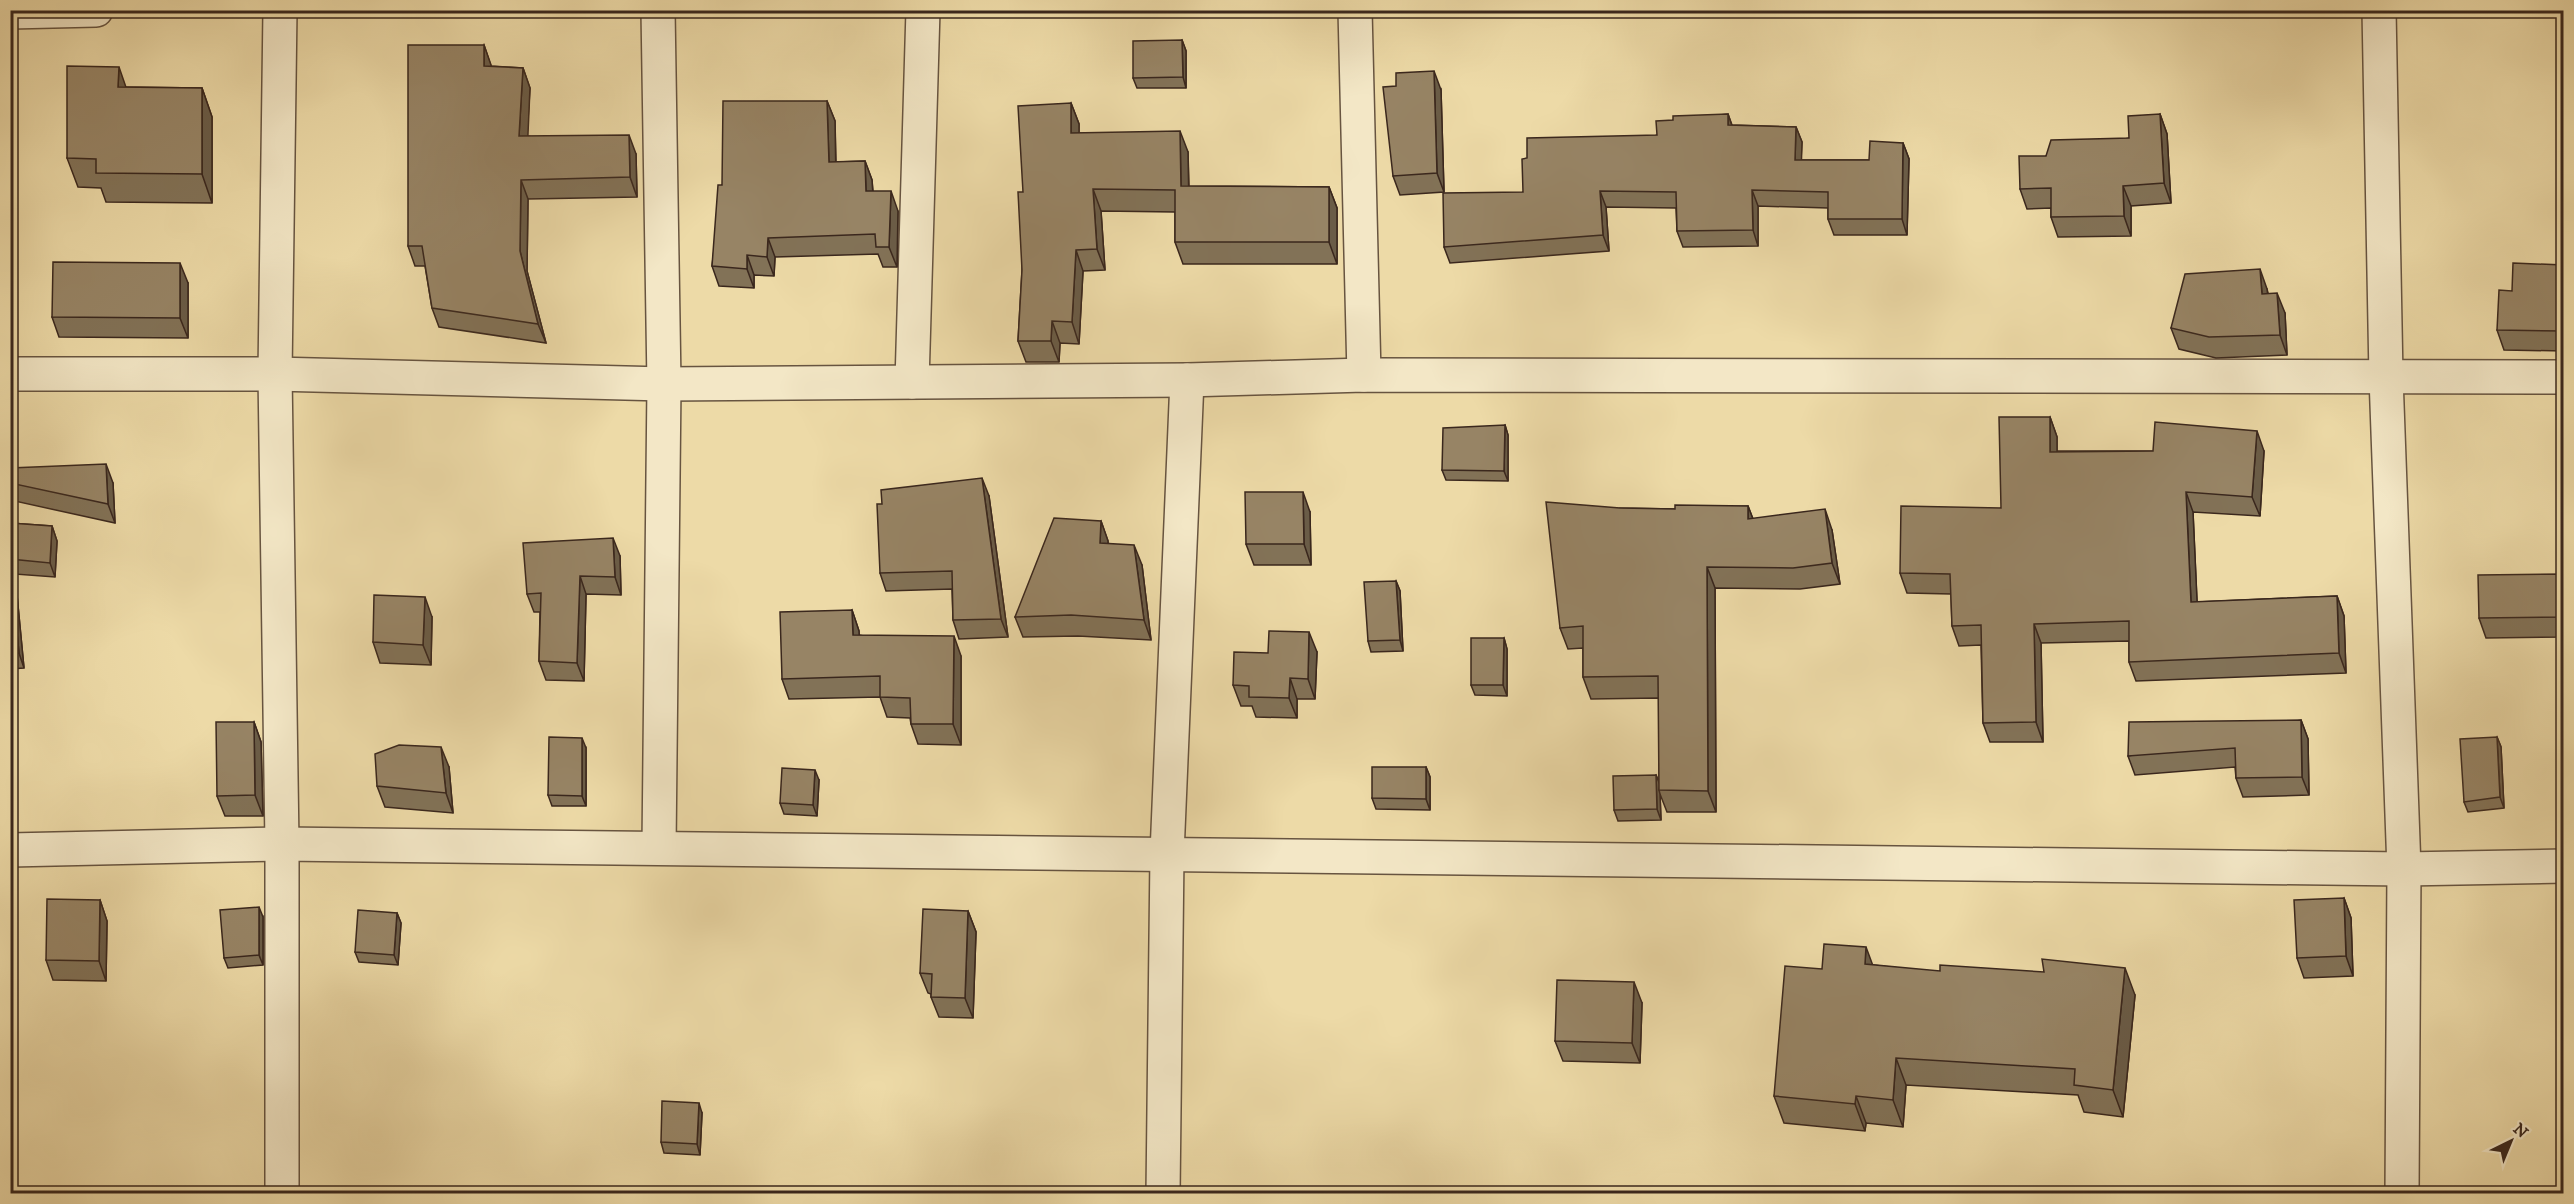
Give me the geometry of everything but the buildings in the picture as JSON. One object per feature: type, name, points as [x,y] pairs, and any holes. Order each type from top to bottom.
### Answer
[{"type":"street","points":[[10,12],[96,10]]},
{"type":"street","points":[[280,10],[274,374],[282,844],[282,1194]]},
{"type":"street","points":[[658,10],[664,384],[659,847]]},
{"type":"street","points":[[912,382],[922,10]]},
{"type":"street","points":[[1355,10],[1364,375]]},
{"type":"street","points":[[2379,10],[2386,377],[2404,869],[2402,1194]]},
{"type":"street","points":[[10,374],[274,374],[664,384],[1187,380],[1364,375],[2564,377]]},
{"type":"street","points":[[1163,1194],[1167,854],[1187,380]]},
{"type":"street","points":[[10,850],[282,844],[2404,869],[2564,866]]}]
